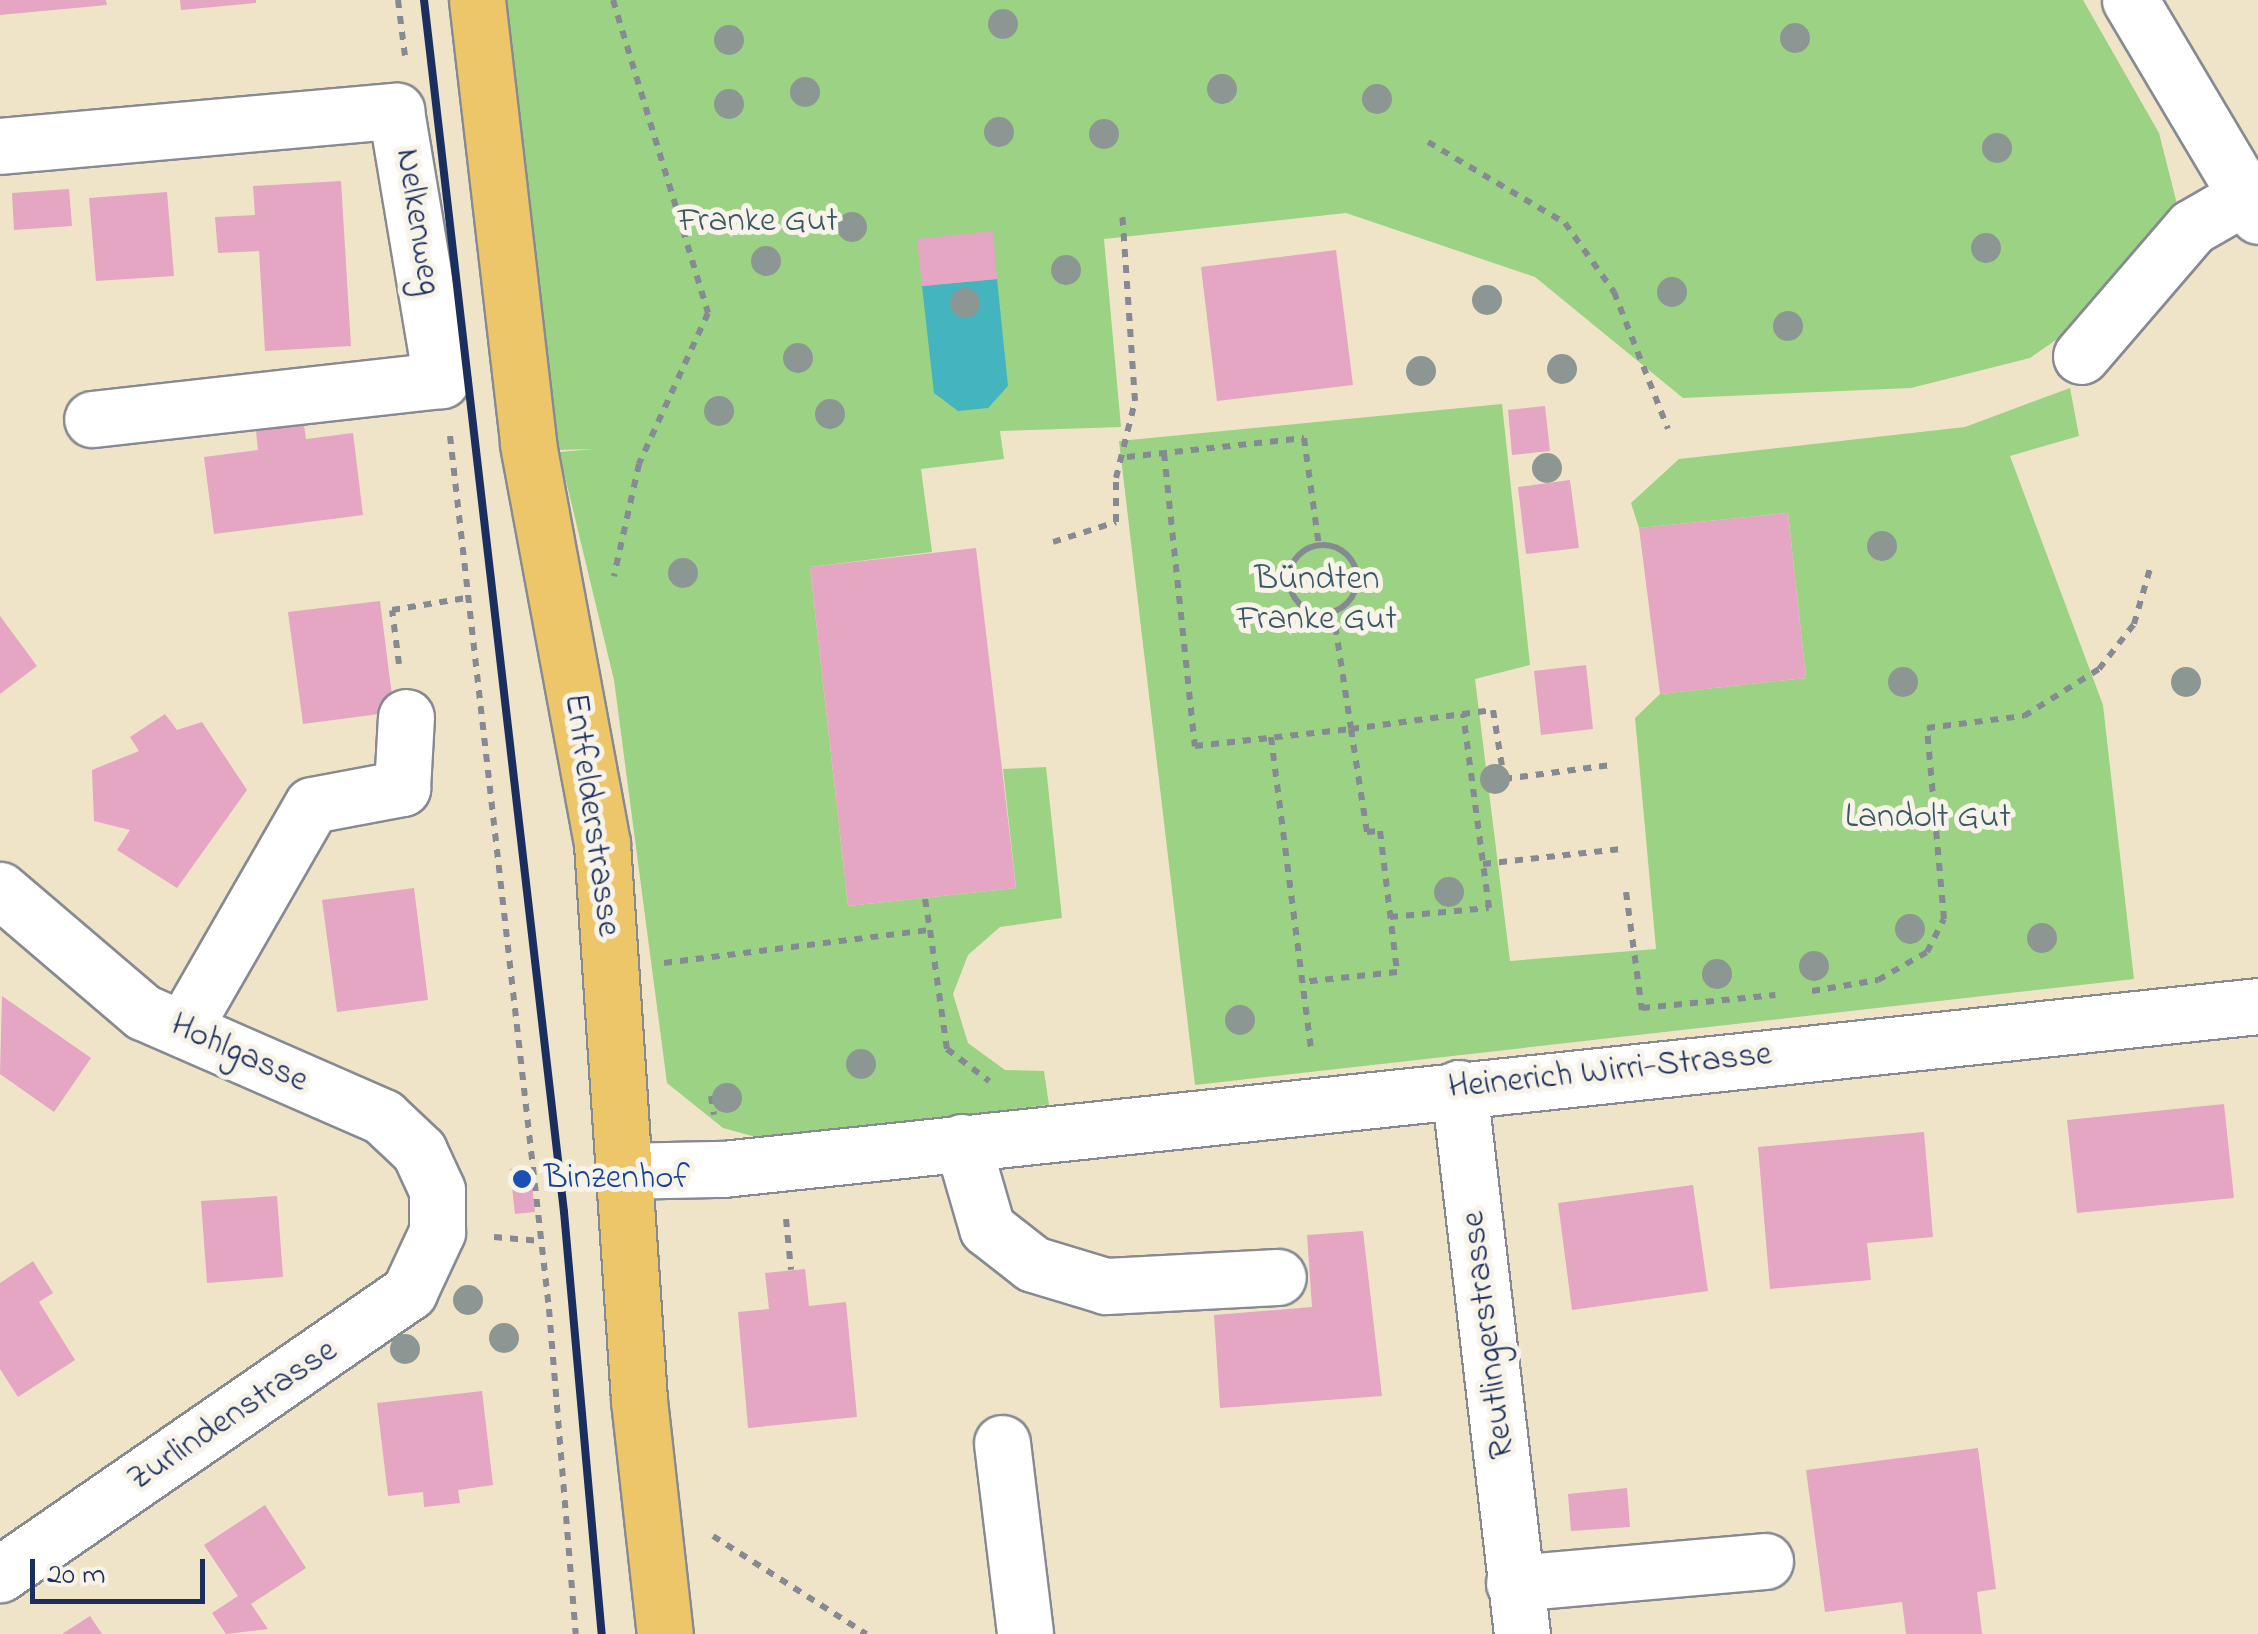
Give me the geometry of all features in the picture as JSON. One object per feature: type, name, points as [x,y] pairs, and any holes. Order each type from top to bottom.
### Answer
[{"type":"main road","name":"Entfelderstrasse","points":[[476,0],[528,444],[602,844],[624,1172],[665,1634]]},
{"type":"street","points":[[2081,356],[2192,227],[2254,200],[2130,0]]},
{"type":"street","name":"Nelkenweg","points":[[0,146],[396,111],[441,380]]},
{"type":"street","points":[[92,419],[441,380]]},
{"type":"street","points":[[183,1029],[312,805],[402,788],[406,717]]},
{"type":"street","name":"Hohlgasse","points":[[0,890],[143,1012],[383,1117],[419,1151],[437,1190],[438,1232]]},
{"type":"street","name":"Heinerich Wirri-Strasse","points":[[624,1172],[962,1142],[2258,1006]]},
{"type":"street","name":"Reutlingerstrasse","points":[[1459,1088],[1518,1608],[1766,1562]]},
{"type":"street","points":[[962,1142],[988,1228],[1034,1264],[1106,1286],[1278,1277]]},
{"type":"street","name":"Zurlindenstrasse","points":[[0,1574],[408,1292],[438,1232]]},
{"type":"street","points":[[1002,1443],[1026,1634]]},
{"type":"path","points":[[613,2],[708,313],[639,464],[613,583]]},
{"type":"path","points":[[1428,142],[1565,223],[1614,292],[1668,430]]},
{"type":"path","points":[[1052,542],[1116,522],[1116,478],[1127,456],[1135,401],[1122,212]]},
{"type":"path","points":[[441,380],[545,1275],[576,1634]]},
{"type":"path","points":[[1127,456],[1304,438],[1319,546]]},
{"type":"path","points":[[1164,453],[1195,746],[1494,710],[1504,779],[1611,765]]},
{"type":"path","points":[[1319,546],[1340,550],[1357,578],[1351,599],[1333,611],[1311,611],[1289,586],[1292,564],[1319,546]]},
{"type":"path","points":[[1642,1008],[1878,980],[1927,952],[1946,892],[1927,728],[2024,716],[2099,669],[2134,624],[2150,565]]},
{"type":"path","points":[[406,717],[392,610],[466,598]]},
{"type":"path","points":[[1302,982],[1398,972],[1380,831],[1366,832],[1333,611]]},
{"type":"path","points":[[1390,917],[1489,908],[1463,714]]},
{"type":"path","points":[[1271,737],[1312,1059]]},
{"type":"path","points":[[1483,864],[1621,849]]},
{"type":"path","points":[[1626,892],[1650,1068]]},
{"type":"path","points":[[925,899],[947,1048],[970,1075],[1004,1086]]},
{"type":"path","points":[[658,964],[930,930]]},
{"type":"path","points":[[786,1220],[791,1270]]},
{"type":"path","points":[[706,1531],[866,1634]]},
{"type":"green space","name":"Franke Gut","points":[[507,0],[2083,0],[2159,133],[2179,212],[2085,320],[2030,358],[1911,388],[1683,398],[1535,277],[1346,213],[1104,239],[1121,427],[1000,431],[1004,459],[921,469],[932,552],[810,567],[848,906],[1016,888],[1003,769],[1046,767],[1062,918],[1000,927],[968,955],[953,994],[968,1043],[1005,1070],[1044,1071],[1049,1105],[756,1137],[723,1128],[667,1083],[614,680],[559,452],[594,449],[558,450]]},
{"type":"green space","points":[[2070,388],[2079,436],[2010,456],[2103,705],[2134,979],[1195,1085],[1119,441],[1502,404],[1530,665],[1475,679],[1510,961],[1656,949],[1635,718],[1660,694],[1806,678],[1788,513],[1639,528],[1631,503],[1679,459],[1965,427]]},
{"type":"water","points":[[997,279],[1008,386],[988,408],[958,411],[934,393],[922,286]]},
{"type":"building","points":[[0,0],[106,0],[107,5],[0,15]]},
{"type":"building","points":[[180,0],[256,0],[256,3],[181,10]]},
{"type":"building","points":[[341,181],[351,346],[265,351],[259,251],[218,253],[215,217],[255,215],[253,186]]},
{"type":"building","points":[[69,189],[72,226],[14,230],[12,193]]},
{"type":"building","points":[[167,192],[174,276],[96,281],[89,198]]},
{"type":"building","points":[[993,231],[997,279],[922,286],[917,239]]},
{"type":"building","points":[[1336,250],[1353,385],[1217,401],[1201,267]]},
{"type":"building","points":[[1545,406],[1550,451],[1512,455],[1508,410]]},
{"type":"building","points":[[304,425],[306,439],[353,433],[363,515],[214,534],[204,457],[258,450],[256,431]]},
{"type":"building","points":[[1570,480],[1579,548],[1526,554],[1518,487]]},
{"type":"building","points":[[1788,513],[1806,678],[1660,694],[1639,528]]},
{"type":"building","points":[[976,548],[1016,888],[848,906],[810,567]]},
{"type":"building","points":[[380,601],[394,712],[303,724],[288,612]]},
{"type":"building","points":[[0,616],[37,666],[0,694]]},
{"type":"building","points":[[1586,665],[1593,729],[1541,735],[1534,671]]},
{"type":"building","points":[[165,714],[177,730],[202,722],[247,790],[177,888],[117,850],[130,830],[94,821],[92,770],[139,751],[130,737]]},
{"type":"building","points":[[414,888],[428,1000],[337,1012],[322,900]]},
{"type":"building","points":[[2,996],[91,1058],[54,1112],[0,1074]]},
{"type":"building","points":[[2224,1104],[2234,1198],[2077,1213],[2067,1120]]},
{"type":"building","points":[[1924,1132],[1933,1237],[1867,1243],[1871,1280],[1770,1289],[1758,1147]]},
{"type":"building","points":[[530,1167],[535,1212],[515,1214],[510,1169]]},
{"type":"building","points":[[1693,1185],[1708,1291],[1572,1310],[1558,1203]]},
{"type":"building","points":[[277,1196],[283,1277],[207,1283],[201,1201]]},
{"type":"building","points":[[1363,1231],[1382,1396],[1220,1408],[1214,1315],[1312,1307],[1307,1235]]},
{"type":"building","points":[[33,1261],[53,1293],[39,1302],[75,1360],[18,1397],[0,1369],[0,1283]]},
{"type":"building","points":[[805,1269],[809,1306],[846,1302],[857,1417],[748,1428],[738,1312],[769,1309],[765,1273]]},
{"type":"building","points":[[482,1391],[493,1485],[458,1490],[460,1503],[424,1507],[423,1492],[388,1496],[377,1403]]},
{"type":"building","points":[[1978,1448],[1996,1589],[1977,1592],[1982,1634],[1906,1634],[1902,1602],[1825,1612],[1806,1470]]},
{"type":"building","points":[[1627,1488],[1630,1527],[1571,1531],[1568,1494]]},
{"type":"building","points":[[265,1505],[306,1568],[251,1604],[268,1629],[226,1634],[212,1613],[238,1596],[204,1545]]},
{"type":"building","points":[[90,1616],[102,1634],[62,1634]]},
{"type":"railway","points":[[424,0],[564,1212],[602,1634]]},
{"type":"place","name":"Binzenhof","points":[[522,1179]]},
{"type":"park label","name":"Bündten Franke Gut","points":[[1317,600]]},
{"type":"park label","name":"Landolt Gut","points":[[1928,818]]}]
